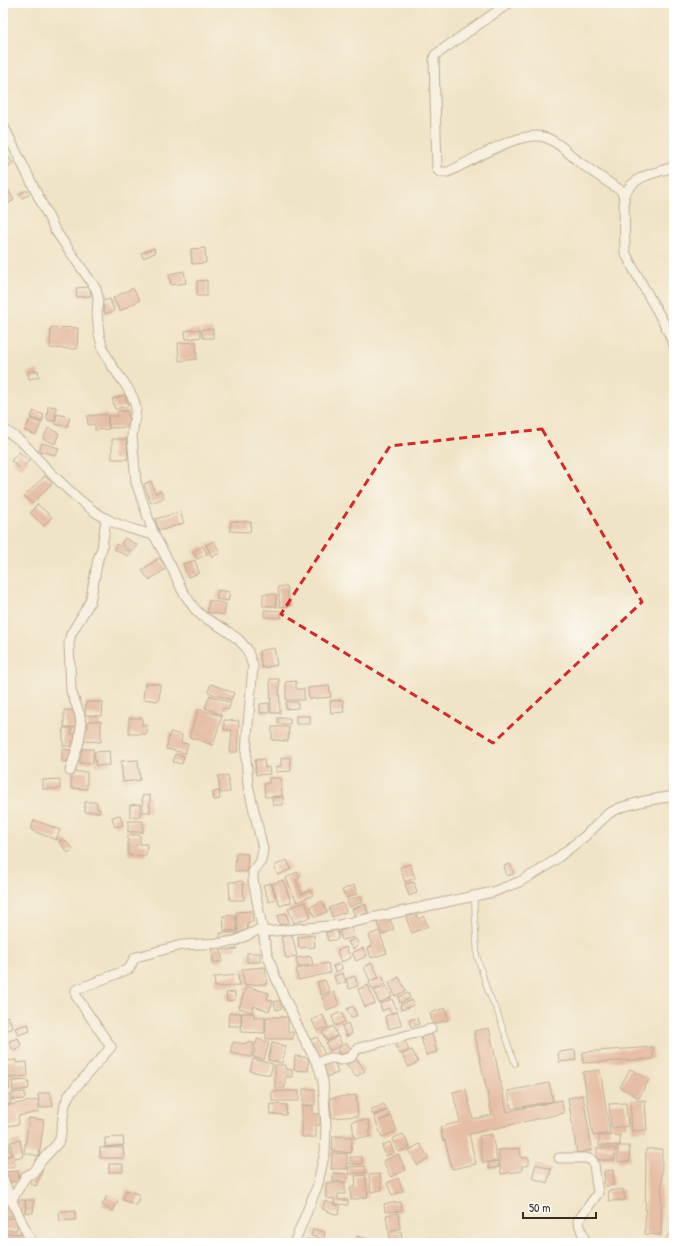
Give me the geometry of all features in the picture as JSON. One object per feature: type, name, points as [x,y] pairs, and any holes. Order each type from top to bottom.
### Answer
[{"type":"street","points":[[509,3],[435,55],[437,169],[442,172],[448,172],[496,148],[520,139],[533,136],[543,137],[557,144],[622,191],[624,195],[625,252],[632,268],[664,323],[674,345]]},
{"type":"street","points":[[3,125],[55,230],[96,289],[98,297],[97,313],[99,334],[103,349],[110,363],[127,387],[134,400],[136,409],[132,436],[136,482],[154,535],[182,590],[194,608],[202,616],[238,639],[247,649],[254,666],[246,758],[248,785],[263,849],[261,861],[253,872],[253,877],[267,953],[280,990],[322,1073],[325,1108],[325,1152],[318,1188],[294,1243]]},
{"type":"street","points":[[624,195],[631,184],[641,177],[674,167]]},
{"type":"street","points":[[3,429],[13,434],[29,447],[47,469],[84,503],[106,519],[131,529],[154,535]]},
{"type":"street","points":[[70,771],[80,742],[81,727],[80,715],[71,691],[69,643],[71,634],[90,602],[98,559],[102,548],[106,519]]},
{"type":"street","points":[[11,1201],[26,1176],[34,1172],[60,1139],[65,1104],[70,1092],[111,1047],[76,996],[76,990],[129,969],[136,957],[182,945],[234,941],[262,930],[339,925],[494,892],[519,882],[539,871],[574,845],[609,813],[622,807],[644,801],[674,796]]},
{"type":"street","points":[[317,1063],[332,1057],[343,1059],[352,1056],[359,1048],[431,1029]]},
{"type":"street","points":[[559,1158],[586,1158],[592,1160],[594,1165],[598,1193],[578,1221],[586,1243]]},
{"type":"street","points":[[3,1178],[11,1201],[24,1227],[29,1243]]},
{"type":"street","points":[[672,1243],[674,1239]]},
{"type":"lane","points":[[474,897],[477,956],[488,992],[515,1064]]},
{"type":"highlighted area","points":[[542,429],[642,602],[493,743],[281,614],[390,446]]},
{"type":"building","points":[[9,157],[13,164],[7,167],[4,160]]},
{"type":"building","points":[[4,183],[14,200],[3,207],[3,184]]},
{"type":"building","points":[[27,190],[29,195],[22,198],[19,194]]},
{"type":"building","points":[[154,248],[155,253],[143,258],[141,253]]},
{"type":"building","points":[[205,248],[206,263],[192,264],[191,249]]},
{"type":"building","points":[[184,271],[186,283],[171,285],[169,274]]},
{"type":"building","points":[[207,280],[207,296],[197,296],[197,281]]},
{"type":"building","points":[[90,287],[91,296],[77,297],[76,288]]},
{"type":"building","points":[[133,288],[140,300],[120,311],[113,298]]},
{"type":"building","points":[[110,299],[114,311],[105,314],[102,301]]},
{"type":"building","points":[[51,327],[78,328],[77,349],[50,348]]},
{"type":"building","points":[[200,329],[201,337],[186,339],[185,331]]},
{"type":"building","points":[[202,329],[213,329],[213,338],[203,338]]},
{"type":"building","points":[[196,342],[197,359],[179,361],[178,343]]},
{"type":"building","points":[[38,370],[39,377],[29,379],[28,372]]},
{"type":"building","points":[[125,395],[128,406],[115,409],[112,399]]},
{"type":"building","points":[[48,406],[56,407],[55,421],[47,420]]},
{"type":"building","points":[[33,411],[44,415],[42,422],[31,418]]},
{"type":"building","points":[[117,411],[128,411],[129,427],[109,428],[108,416],[118,416]]},
{"type":"building","points":[[57,414],[70,417],[67,427],[55,424]]},
{"type":"building","points":[[107,414],[109,429],[95,430],[95,424],[88,425],[87,416]]},
{"type":"building","points":[[30,419],[41,423],[36,435],[25,431]]},
{"type":"building","points":[[48,428],[59,433],[55,444],[43,439]]},
{"type":"building","points":[[112,439],[127,439],[128,459],[112,459]]},
{"type":"building","points":[[42,443],[59,448],[56,455],[39,451]]},
{"type":"building","points":[[19,452],[29,461],[21,469],[11,461]]},
{"type":"building","points":[[45,476],[52,483],[32,504],[24,496]]},
{"type":"building","points":[[151,481],[155,493],[161,491],[164,498],[151,503],[144,484]]},
{"type":"building","points":[[37,504],[52,517],[44,526],[30,513]]},
{"type":"building","points":[[180,512],[184,523],[159,531],[155,519]]},
{"type":"building","points":[[231,521],[251,522],[250,532],[230,531]]},
{"type":"building","points":[[125,538],[137,545],[133,551],[121,544]]},
{"type":"building","points":[[214,541],[220,553],[212,557],[206,545]]},
{"type":"building","points":[[116,544],[131,552],[128,556],[114,549]]},
{"type":"building","points":[[203,546],[207,554],[197,559],[193,551]]},
{"type":"building","points":[[159,558],[167,568],[149,580],[142,570]]},
{"type":"building","points":[[195,560],[199,573],[188,577],[183,564]]},
{"type":"building","points":[[287,586],[289,606],[280,607],[278,587]]},
{"type":"building","points":[[218,590],[230,592],[228,601],[216,599]]},
{"type":"building","points":[[263,594],[276,594],[276,606],[263,606]]},
{"type":"building","points":[[209,600],[226,604],[224,615],[207,612]]},
{"type":"building","points":[[264,610],[281,611],[281,618],[264,617]]},
{"type":"building","points":[[274,648],[277,665],[262,668],[259,651]]},
{"type":"building","points":[[270,679],[279,679],[280,713],[271,713]]},
{"type":"building","points":[[296,681],[296,689],[304,689],[304,700],[286,700],[286,682]]},
{"type":"building","points":[[145,683],[160,684],[159,701],[143,699]]},
{"type":"building","points":[[211,684],[234,693],[231,700],[208,692]]},
{"type":"building","points":[[329,686],[331,697],[309,699],[308,688]]},
{"type":"building","points":[[210,695],[231,703],[228,710],[223,708],[220,714],[205,708]]},
{"type":"building","points":[[343,700],[344,712],[331,713],[330,701]]},
{"type":"building","points":[[86,702],[103,702],[102,716],[85,715]]},
{"type":"building","points":[[286,702],[298,702],[298,708],[286,709]]},
{"type":"building","points":[[269,703],[269,713],[260,713],[260,704]]},
{"type":"building","points":[[198,709],[222,716],[213,745],[189,737]]},
{"type":"building","points":[[64,710],[78,711],[78,727],[64,727]]},
{"type":"building","points":[[296,716],[310,716],[310,724],[296,724]]},
{"type":"building","points":[[129,718],[142,718],[142,725],[147,725],[147,734],[129,734]]},
{"type":"building","points":[[278,718],[290,718],[290,724],[278,724]]},
{"type":"building","points":[[224,720],[239,721],[237,752],[230,752],[232,730],[224,730]]},
{"type":"building","points":[[88,721],[101,721],[101,742],[84,741],[84,727],[88,728]]},
{"type":"building","points":[[272,727],[289,727],[288,741],[272,740]]},
{"type":"building","points":[[63,728],[72,728],[71,734],[77,734],[77,741],[72,741],[72,746],[63,746]]},
{"type":"building","points":[[170,732],[182,735],[181,743],[188,744],[185,753],[166,749]]},
{"type":"building","points":[[62,749],[73,750],[72,761],[62,761]]},
{"type":"building","points":[[80,749],[93,749],[93,763],[80,763]]},
{"type":"building","points":[[109,751],[110,765],[96,766],[94,752]]},
{"type":"building","points":[[175,754],[184,756],[182,764],[173,762]]},
{"type":"building","points":[[290,757],[291,771],[276,772],[276,767],[281,766],[281,758]]},
{"type":"building","points":[[264,759],[265,768],[269,767],[270,774],[256,775],[255,760]]},
{"type":"building","points":[[138,760],[140,780],[123,782],[121,761]]},
{"type":"building","points":[[71,772],[87,772],[87,789],[71,788]]},
{"type":"building","points":[[228,775],[230,792],[220,793],[218,776]]},
{"type":"building","points":[[269,778],[281,778],[282,796],[265,797],[264,784],[269,783]]},
{"type":"building","points":[[60,779],[60,789],[43,789],[43,780]]},
{"type":"building","points":[[219,791],[220,799],[214,800],[213,792]]},
{"type":"building","points":[[150,795],[150,812],[143,812],[142,796]]},
{"type":"building","points":[[283,797],[283,805],[273,805],[272,798]]},
{"type":"building","points":[[85,802],[97,802],[97,809],[100,809],[100,812],[85,812]]},
{"type":"building","points":[[140,804],[140,817],[130,817],[130,805]]},
{"type":"building","points":[[120,815],[123,825],[115,827],[112,817]]},
{"type":"building","points":[[34,820],[60,830],[56,840],[31,830]]},
{"type":"building","points":[[128,821],[143,821],[143,832],[128,832]]},
{"type":"building","points":[[128,835],[140,835],[140,844],[147,844],[146,856],[128,855]]},
{"type":"building","points":[[64,839],[73,849],[68,853],[59,842]]},
{"type":"building","points":[[236,853],[248,854],[247,872],[235,871]]},
{"type":"building","points":[[287,860],[291,869],[278,875],[274,866]]},
{"type":"building","points":[[410,864],[415,878],[405,882],[400,867]]},
{"type":"building","points":[[510,864],[514,874],[507,876],[504,866]]},
{"type":"building","points":[[297,872],[300,878],[296,880],[302,894],[310,890],[313,895],[297,902],[286,878]]},
{"type":"building","points":[[283,880],[291,902],[280,906],[272,884]]},
{"type":"building","points":[[243,881],[244,900],[230,900],[229,882]]},
{"type":"building","points":[[414,882],[417,893],[409,896],[405,884]]},
{"type":"building","points":[[271,883],[276,899],[269,902],[263,885]]},
{"type":"building","points":[[354,885],[357,894],[346,898],[342,890]]},
{"type":"building","points":[[361,896],[363,902],[349,907],[347,901]]},
{"type":"building","points":[[322,901],[327,912],[315,917],[310,907]]},
{"type":"building","points":[[305,902],[311,917],[294,923],[288,908]]},
{"type":"building","points":[[343,903],[346,912],[332,917],[329,908]]},
{"type":"building","points":[[365,904],[368,913],[355,917],[352,909]]},
{"type":"building","points":[[252,911],[253,922],[247,923],[248,933],[238,934],[236,912]]},
{"type":"building","points":[[286,913],[289,922],[280,925],[277,916]]},
{"type":"building","points":[[416,914],[418,919],[423,916],[428,926],[412,933],[406,918]]},
{"type":"building","points":[[235,915],[237,930],[224,931],[223,916]]},
{"type":"building","points":[[389,917],[394,929],[383,935],[377,923]]},
{"type":"building","points":[[351,927],[354,937],[342,940],[339,931]]},
{"type":"building","points":[[337,930],[338,939],[328,941],[326,932]]},
{"type":"building","points":[[379,931],[387,953],[371,958],[368,948],[372,946],[369,935]]},
{"type":"building","points":[[236,932],[236,939],[220,940],[220,933]]},
{"type":"building","points":[[292,935],[297,956],[286,958],[281,937]]},
{"type":"building","points":[[314,935],[315,947],[299,948],[298,937]]},
{"type":"building","points":[[355,938],[359,945],[353,949],[348,942]]},
{"type":"building","points":[[236,945],[237,949],[223,950],[223,946]]},
{"type":"building","points":[[212,947],[221,947],[222,962],[213,962]]},
{"type":"building","points":[[346,947],[351,958],[341,962],[337,951]]},
{"type":"building","points":[[363,948],[367,956],[356,961],[352,953]]},
{"type":"building","points":[[247,953],[260,953],[260,962],[247,962]]},
{"type":"building","points":[[311,956],[313,965],[298,967],[296,958]]},
{"type":"building","points":[[328,963],[330,973],[298,980],[296,969]]},
{"type":"building","points":[[372,963],[379,977],[370,981],[364,967]]},
{"type":"building","points":[[341,964],[342,969],[335,972],[333,966]]},
{"type":"building","points":[[265,967],[267,984],[244,985],[242,969]]},
{"type":"building","points":[[343,973],[346,982],[337,985],[334,976]]},
{"type":"building","points":[[238,975],[239,986],[215,987],[214,977]]},
{"type":"building","points":[[355,976],[358,986],[349,989],[346,979]]},
{"type":"building","points":[[382,976],[386,984],[373,990],[369,982]]},
{"type":"building","points":[[399,977],[406,991],[395,996],[389,983]]},
{"type":"building","points":[[325,980],[330,992],[321,995],[317,982]]},
{"type":"building","points":[[368,985],[375,1003],[365,1007],[358,989]]},
{"type":"building","points":[[246,986],[269,993],[267,999],[273,1001],[269,1011],[254,1006],[252,1012],[239,1008]]},
{"type":"building","points":[[387,986],[392,997],[379,1003],[374,991]]},
{"type":"building","points":[[235,992],[235,1000],[227,1001],[226,993]]},
{"type":"building","points":[[334,992],[339,1005],[327,1010],[322,997]]},
{"type":"building","points":[[408,993],[410,998],[400,1003],[398,997]]},
{"type":"building","points":[[392,999],[397,1011],[391,1013],[389,1008],[382,1011],[380,1004]]},
{"type":"building","points":[[279,1000],[282,1008],[276,1010],[274,1002]]},
{"type":"building","points":[[412,1000],[414,1005],[401,1010],[400,1005]]},
{"type":"building","points":[[353,1006],[357,1015],[351,1018],[347,1009]]},
{"type":"building","points":[[445,1008],[448,1020],[433,1024],[430,1013]]},
{"type":"building","points":[[342,1012],[345,1022],[335,1026],[332,1016]]},
{"type":"building","points":[[397,1012],[402,1025],[389,1029],[385,1016]]},
{"type":"building","points":[[229,1013],[241,1013],[241,1026],[228,1026]]},
{"type":"building","points":[[242,1013],[254,1013],[254,1017],[265,1017],[265,1033],[241,1032]]},
{"type":"building","points":[[323,1015],[328,1027],[317,1031],[312,1020]]},
{"type":"building","points":[[8,1016],[13,1028],[3,1032],[3,1018]]},
{"type":"building","points":[[266,1017],[288,1017],[288,1032],[293,1032],[293,1039],[266,1039]]},
{"type":"building","points":[[417,1018],[419,1024],[411,1027],[409,1020]]},
{"type":"building","points":[[348,1023],[352,1034],[346,1036],[342,1026]]},
{"type":"building","points":[[28,1024],[30,1031],[18,1035],[15,1028]]},
{"type":"building","points":[[333,1026],[337,1035],[327,1041],[322,1032]]},
{"type":"building","points":[[489,1028],[507,1112],[561,1100],[564,1113],[469,1134],[476,1164],[452,1169],[445,1140],[443,1140],[440,1127],[460,1122],[453,1092],[466,1089],[473,1119],[492,1115],[474,1031]]},
{"type":"building","points":[[432,1034],[437,1052],[426,1055],[421,1037]]},
{"type":"building","points":[[338,1036],[342,1044],[330,1051],[326,1043]]},
{"type":"building","points":[[317,1037],[326,1057],[318,1060],[310,1040]]},
{"type":"building","points":[[18,1038],[22,1047],[13,1051],[9,1041]]},
{"type":"building","points":[[257,1039],[269,1042],[264,1060],[253,1057]]},
{"type":"building","points":[[404,1039],[409,1050],[400,1054],[395,1044]]},
{"type":"building","points":[[233,1042],[245,1044],[246,1042],[254,1043],[251,1057],[230,1053]]},
{"type":"building","points":[[272,1043],[286,1046],[282,1063],[268,1060]]},
{"type":"building","points":[[347,1043],[352,1052],[342,1058],[337,1049]]},
{"type":"building","points":[[653,1047],[653,1059],[583,1063],[583,1052]]},
{"type":"building","points":[[412,1050],[418,1062],[409,1067],[402,1055]]},
{"type":"building","points":[[575,1050],[576,1060],[559,1062],[558,1052]]},
{"type":"building","points":[[295,1056],[309,1058],[308,1071],[294,1070]]},
{"type":"building","points":[[355,1056],[365,1071],[356,1077],[346,1063]]},
{"type":"building","points":[[253,1059],[273,1064],[270,1075],[250,1071]]},
{"type":"building","points":[[16,1060],[16,1063],[27,1062],[28,1076],[8,1078],[7,1061]]},
{"type":"building","points":[[334,1060],[338,1073],[326,1077],[322,1064]]},
{"type":"building","points":[[275,1065],[285,1065],[285,1069],[292,1070],[292,1077],[285,1077],[285,1088],[275,1088]]},
{"type":"building","points":[[630,1069],[649,1079],[639,1098],[620,1087]]},
{"type":"building","points":[[600,1070],[610,1133],[593,1136],[583,1072]]},
{"type":"building","points":[[28,1080],[29,1089],[13,1091],[12,1081]]},
{"type":"building","points":[[3,1081],[9,1081],[10,1089],[3,1091]]},
{"type":"building","points":[[549,1083],[553,1101],[511,1109],[508,1091]]},
{"type":"building","points":[[303,1089],[315,1089],[315,1105],[303,1105]]},
{"type":"building","points":[[272,1091],[299,1091],[299,1101],[272,1101]]},
{"type":"building","points":[[25,1092],[25,1099],[12,1100],[12,1093]]},
{"type":"building","points":[[50,1092],[53,1106],[40,1108],[38,1094]]},
{"type":"building","points":[[9,1094],[11,1104],[3,1105],[3,1095]]},
{"type":"building","points":[[356,1095],[358,1116],[332,1118],[330,1098]]},
{"type":"building","points":[[583,1095],[592,1150],[577,1153],[568,1098]]},
{"type":"building","points":[[37,1100],[39,1112],[18,1116],[19,1124],[8,1126],[4,1106]]},
{"type":"building","points":[[645,1100],[647,1130],[632,1131],[630,1101]]},
{"type":"building","points":[[626,1103],[628,1126],[611,1128],[609,1104]]},
{"type":"building","points":[[271,1104],[287,1105],[286,1115],[270,1114]]},
{"type":"building","points":[[384,1104],[387,1110],[373,1115],[370,1110]]},
{"type":"building","points":[[302,1106],[313,1106],[313,1114],[320,1114],[320,1125],[316,1125],[316,1137],[302,1137]]},
{"type":"building","points":[[388,1110],[390,1116],[379,1121],[391,1116],[397,1131],[382,1137],[374,1116]]},
{"type":"building","points":[[3,1117],[5,1117],[9,1139],[3,1140]]},
{"type":"building","points":[[29,1118],[44,1120],[39,1156],[24,1153]]},
{"type":"building","points":[[369,1120],[370,1137],[354,1138],[352,1121]]},
{"type":"building","points":[[403,1134],[410,1147],[399,1152],[392,1139]]},
{"type":"building","points":[[492,1134],[497,1161],[483,1163],[479,1136]]},
{"type":"building","points":[[620,1135],[620,1145],[599,1146],[599,1136]]},
{"type":"building","points":[[333,1136],[352,1137],[351,1153],[332,1151]]},
{"type":"building","points":[[123,1137],[124,1145],[105,1147],[105,1138]]},
{"type":"building","points":[[20,1140],[23,1157],[14,1158],[15,1166],[3,1168],[3,1157],[13,1155],[11,1142]]},
{"type":"building","points":[[8,1142],[11,1155],[3,1157],[3,1144]]},
{"type":"building","points":[[390,1142],[394,1153],[386,1156],[382,1146]]},
{"type":"building","points":[[420,1144],[429,1158],[417,1165],[409,1150]]},
{"type":"building","points":[[617,1146],[629,1146],[630,1161],[618,1162]]},
{"type":"building","points":[[123,1147],[124,1158],[100,1158],[100,1148]]},
{"type":"building","points":[[520,1148],[521,1158],[529,1158],[529,1165],[522,1166],[522,1171],[501,1174],[498,1150]]},
{"type":"building","points":[[597,1148],[615,1148],[615,1160],[597,1160]]},
{"type":"building","points":[[646,1149],[662,1149],[661,1235],[645,1234]]},
{"type":"building","points":[[332,1153],[347,1154],[347,1169],[331,1169]]},
{"type":"building","points":[[398,1154],[406,1170],[391,1177],[383,1161]]},
{"type":"building","points":[[350,1157],[362,1157],[362,1164],[350,1164]]},
{"type":"building","points":[[498,1161],[499,1167],[489,1169],[488,1163]]},
{"type":"building","points":[[109,1164],[123,1164],[123,1172],[109,1172]]},
{"type":"building","points":[[536,1164],[551,1169],[547,1183],[532,1178]]},
{"type":"building","points":[[365,1166],[366,1173],[349,1174],[348,1167]]},
{"type":"building","points":[[37,1167],[43,1169],[36,1186],[30,1184]]},
{"type":"building","points":[[613,1170],[614,1185],[605,1186],[604,1171]]},
{"type":"building","points":[[18,1171],[19,1181],[5,1183],[4,1172]]},
{"type":"building","points":[[333,1173],[348,1174],[347,1182],[333,1181]]},
{"type":"building","points":[[380,1174],[382,1190],[371,1192],[369,1175]]},
{"type":"building","points":[[365,1175],[368,1197],[351,1200],[350,1187],[356,1186],[355,1176]]},
{"type":"building","points":[[398,1178],[403,1191],[392,1195],[387,1183]]},
{"type":"building","points":[[326,1183],[345,1183],[345,1194],[338,1194],[338,1200],[348,1200],[348,1205],[334,1204],[335,1199],[326,1198]]},
{"type":"building","points":[[623,1189],[625,1200],[609,1201],[608,1191]]},
{"type":"building","points":[[126,1190],[140,1195],[136,1205],[123,1200]]},
{"type":"building","points":[[107,1196],[118,1201],[113,1211],[102,1205]]},
{"type":"building","points":[[19,1200],[25,1200],[25,1213],[18,1213]]},
{"type":"building","points":[[26,1200],[34,1200],[33,1213],[26,1213]]},
{"type":"building","points":[[325,1201],[341,1207],[338,1215],[322,1209]]},
{"type":"building","points":[[401,1202],[402,1211],[385,1212],[384,1204]]},
{"type":"building","points":[[3,1205],[13,1205],[12,1216],[3,1215]]},
{"type":"building","points":[[59,1211],[75,1211],[75,1220],[60,1221]]},
{"type":"building","points":[[398,1213],[400,1229],[388,1230],[386,1215]]},
{"type":"building","points":[[4,1218],[17,1218],[17,1230],[3,1230]]},
{"type":"building","points":[[313,1229],[325,1232],[324,1239],[311,1236]]},
{"type":"building","points":[[389,1232],[401,1232],[402,1241],[390,1242]]},
{"type":"building","points":[[3,1233],[24,1234],[24,1243],[3,1243]]},
{"type":"building","points":[[357,1236],[371,1240],[370,1243],[356,1243]]},
{"type":"building","points":[[307,1239],[327,1242],[327,1243],[306,1243]]}]
